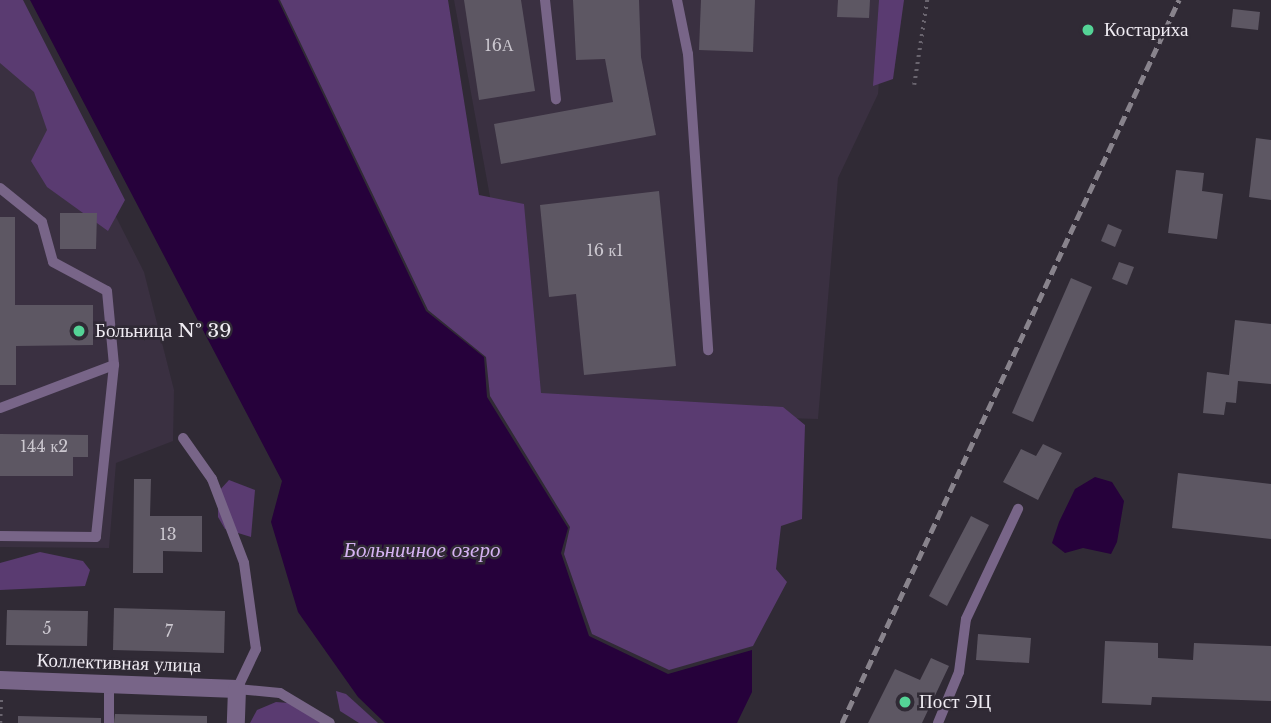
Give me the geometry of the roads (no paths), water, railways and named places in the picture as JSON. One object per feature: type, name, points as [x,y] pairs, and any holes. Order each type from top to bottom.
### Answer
[{"type":"street","name":"Коллективная улица","points":[[1,680],[237,689]]},
{"type":"street","points":[[236,723],[237,689]]},
{"type":"lane","points":[[545,0],[556,99]]},
{"type":"lane","points":[[677,0],[688,54],[708,350]]},
{"type":"lane","points":[[0,188],[42,222],[53,262],[107,291],[114,365],[96,537],[0,536]]},
{"type":"lane","points":[[0,408],[114,365]]},
{"type":"lane","points":[[183,438],[212,479],[244,563],[256,649],[237,689],[280,693],[326,722]]},
{"type":"lane","points":[[938,723],[959,673],[966,619],[1018,509]]},
{"type":"lane","points":[[109,684],[109,723]]},
{"type":"water","name":"Больничное озеро","points":[[30,0],[278,0],[426,311],[484,357],[487,397],[568,528],[561,553],[589,636],[668,674],[752,650],[752,692],[737,723],[385,723],[358,697],[298,612],[271,522],[282,481]]},
{"type":"water","points":[[1095,477],[1112,482],[1124,501],[1117,542],[1111,554],[1083,548],[1065,553],[1052,543],[1059,522],[1075,489]]},
{"type":"railway","points":[[842,723],[1179,0]]},
{"type":"place","name":"Костариха","points":[[1088,30]]},
{"type":"place","name":"Больница № 39","points":[[79,331]]},
{"type":"place","name":"Пост ЭЦ","points":[[905,702]]}]
